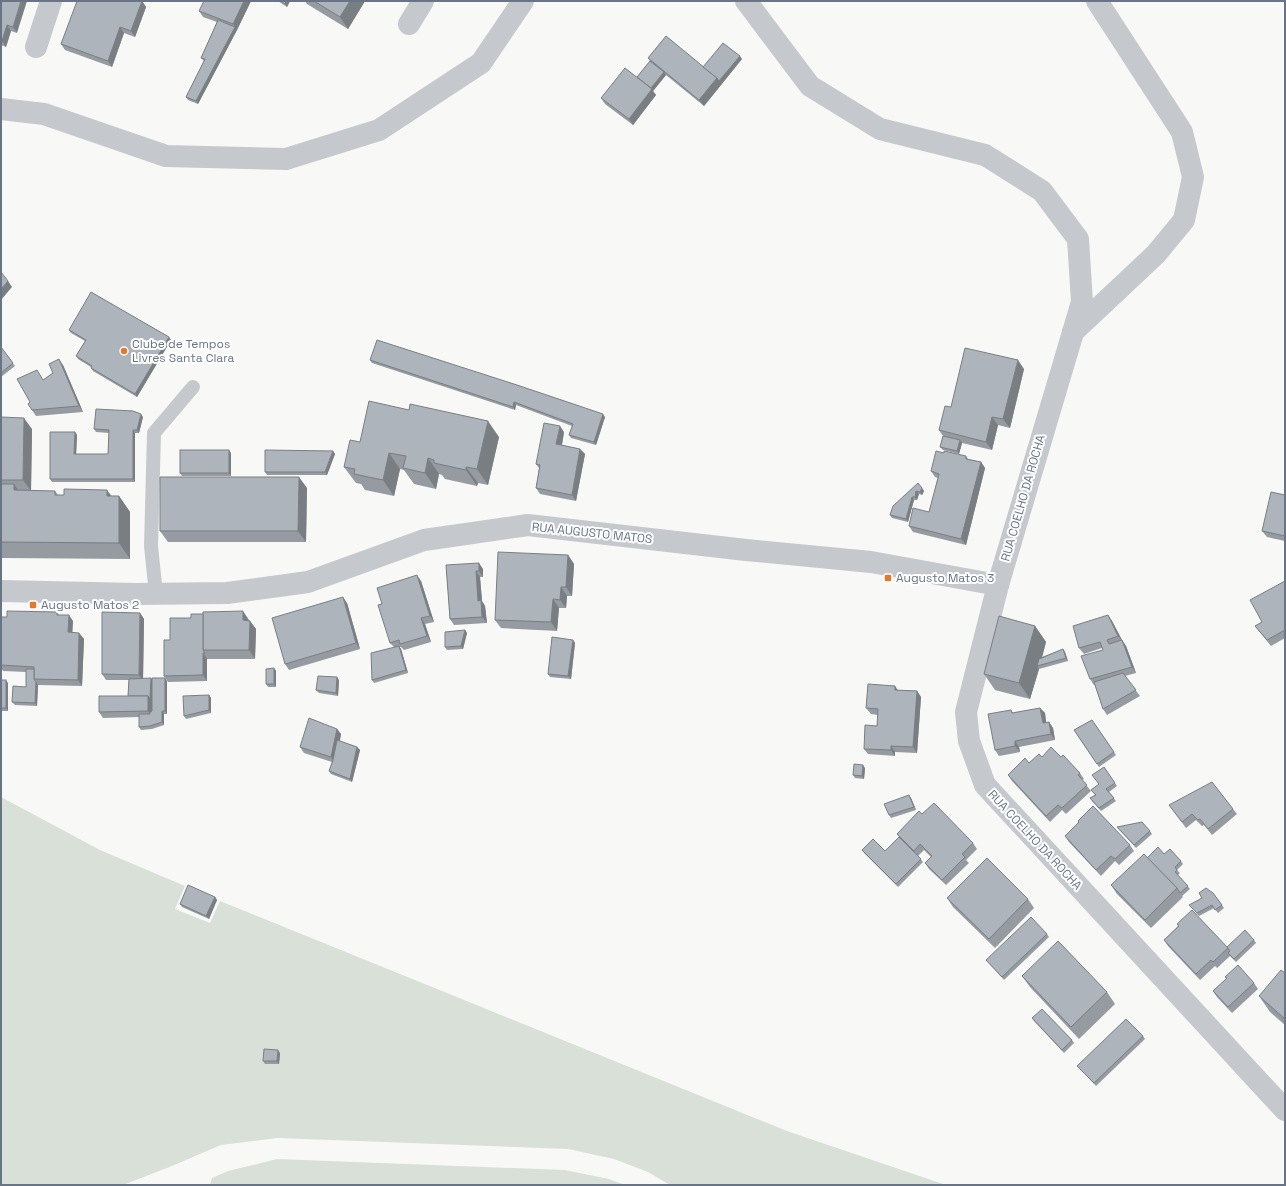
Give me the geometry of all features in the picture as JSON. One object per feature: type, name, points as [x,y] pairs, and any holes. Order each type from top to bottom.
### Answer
[{"type":"street","points":[[36,47],[51,1]]},
{"type":"street","points":[[409,24],[423,1]]},
{"type":"street","points":[[1,108],[44,114],[166,156],[286,159],[379,130],[405,114],[481,62],[523,1]]},
{"type":"street","name":"RUA COELHO DA ROCHA","points":[[746,1],[810,86],[880,129],[985,156],[1042,191],[1078,239],[1082,302],[998,584],[966,712],[969,741],[985,785],[1285,1110]]},
{"type":"street","points":[[1072,333],[1156,254],[1184,220],[1193,177],[1182,132],[1097,1]]},
{"type":"street","name":"RUA AUGUSTO MATOS","points":[[1,591],[156,594],[227,593],[308,582],[424,540],[528,525],[746,550],[871,562],[998,584]]},
{"type":"lane","points":[[156,594],[152,546],[154,434],[193,387]]},
{"type":"shaded area","points":[[1,797],[100,850],[185,886],[175,909],[210,923],[220,901],[787,1131],[946,1185],[670,1185],[648,1172],[614,1159],[568,1149],[277,1138],[221,1145],[123,1185],[1,1185]]},
{"type":"shaded area","points":[[277,1159],[565,1170],[609,1179],[625,1185],[210,1185],[212,1178],[228,1171]]},
{"type":"building","points":[[1,1],[21,1],[13,27],[7,25],[2,41],[1,41]]},
{"type":"building","points":[[77,1],[142,1],[131,31],[120,27],[108,61],[61,44]]},
{"type":"building","points":[[204,1],[244,1],[233,24],[199,11]]},
{"type":"building","points":[[314,1],[350,1],[340,17]]},
{"type":"building","points":[[218,20],[235,27],[196,101],[186,97],[205,59],[201,58]]},
{"type":"building","points":[[666,36],[717,78],[699,100],[648,58]]},
{"type":"building","points":[[723,43],[740,56],[719,81],[703,67]]},
{"type":"building","points":[[650,61],[664,72],[651,88],[637,77]]},
{"type":"building","points":[[625,68],[652,89],[629,119],[601,98]]},
{"type":"building","points":[[1,272],[8,281],[1,289]]},
{"type":"building","name":"Clube de Tempos Livres Santa Clara","points":[[91,292],[169,337],[135,394],[91,368],[92,366],[76,356],[86,340],[69,330]]},
{"type":"building","points":[[377,340],[603,414],[594,442],[569,435],[573,424],[514,402],[513,407],[370,360]]},
{"type":"building","points":[[1,347],[13,363],[1,373]]},
{"type":"building","points":[[965,348],[1018,360],[1003,419],[992,417],[986,442],[939,430],[945,406],[951,407]]},
{"type":"building","points":[[59,359],[79,406],[32,410],[28,404],[30,402],[17,379],[37,370],[43,380],[53,373],[49,364]]},
{"type":"building","points":[[369,401],[409,410],[410,404],[488,421],[477,469],[466,467],[466,470],[434,463],[434,460],[428,458],[425,473],[403,468],[406,456],[389,453],[383,480],[354,474],[355,469],[344,467],[350,440],[360,442]]},
{"type":"building","points":[[96,409],[133,411],[141,414],[137,430],[133,430],[133,479],[50,479],[50,432],[75,432],[74,454],[108,454],[109,430],[94,429]]},
{"type":"building","points":[[1,417],[24,418],[23,480],[1,480]]},
{"type":"building","points":[[544,423],[560,426],[556,444],[580,449],[572,495],[536,488],[540,465],[536,464]]},
{"type":"building","points":[[943,436],[960,440],[957,451],[940,447]]},
{"type":"building","points":[[180,450],[229,450],[229,473],[180,473]]},
{"type":"building","points":[[265,450],[333,451],[325,472],[265,472]]},
{"type":"building","points":[[936,451],[944,453],[944,451],[966,456],[966,459],[981,462],[961,539],[909,526],[913,508],[929,512],[939,474],[931,471]]},
{"type":"building","points":[[160,477],[299,477],[298,531],[160,531]]},
{"type":"building","points":[[918,483],[922,488],[920,492],[916,491],[915,497],[912,497],[906,519],[890,515],[893,506]]},
{"type":"building","points":[[1,484],[14,484],[14,490],[55,491],[55,495],[64,495],[64,489],[107,490],[107,496],[119,496],[119,543],[1,542]]},
{"type":"building","points":[[1271,492],[1285,495],[1285,536],[1262,531]]},
{"type":"building","points":[[498,552],[568,555],[566,587],[561,587],[560,600],[553,599],[551,622],[495,620]]},
{"type":"building","points":[[479,563],[479,571],[476,571],[478,601],[481,600],[482,617],[450,619],[446,565]]},
{"type":"building","points":[[417,575],[430,616],[421,618],[427,636],[400,644],[399,640],[390,643],[378,605],[382,604],[377,588]]},
{"type":"building","points":[[1285,581],[1285,630],[1267,640],[1255,626],[1262,622],[1250,600]]},
{"type":"building","points":[[343,597],[356,643],[285,664],[272,618]]},
{"type":"building","points":[[7,611],[57,612],[57,615],[69,615],[68,632],[79,633],[78,680],[34,679],[34,667],[1,665],[1,617],[7,617]]},
{"type":"building","points":[[243,611],[243,620],[250,621],[249,650],[203,650],[203,612]]},
{"type":"building","points":[[102,612],[140,613],[139,675],[102,674]]},
{"type":"building","points":[[191,614],[203,614],[203,650],[205,653],[203,653],[203,675],[164,676],[164,640],[170,640],[170,618],[191,618]]},
{"type":"building","points":[[1108,615],[1118,636],[1107,640],[1109,644],[1122,640],[1132,667],[1090,679],[1081,656],[1103,650],[1100,642],[1079,648],[1073,626]]},
{"type":"building","points":[[999,616],[1035,626],[1019,683],[984,674]]},
{"type":"building","points":[[465,630],[461,646],[445,647],[445,632]]},
{"type":"building","points":[[552,637],[573,640],[568,676],[548,674]]},
{"type":"building","points":[[399,646],[406,670],[372,680],[371,653]]},
{"type":"building","points":[[1063,649],[1066,658],[1037,666],[1039,659]]},
{"type":"building","points":[[274,668],[274,684],[266,684],[266,669]]},
{"type":"building","points":[[26,669],[34,669],[34,679],[36,682],[35,703],[12,702],[13,686],[26,687]]},
{"type":"building","points":[[1123,673],[1136,690],[1103,709],[1094,682]]},
{"type":"building","points":[[318,676],[337,677],[336,693],[316,690]]},
{"type":"building","points":[[151,678],[150,699],[148,696],[128,696],[129,679]]},
{"type":"building","points":[[152,678],[165,678],[165,711],[162,711],[162,722],[150,726],[139,727],[139,714],[150,714],[152,711]]},
{"type":"building","points":[[1,680],[6,680],[6,708],[1,708]]},
{"type":"building","points":[[868,684],[895,686],[895,690],[917,691],[913,747],[891,746],[891,750],[864,749],[865,725],[877,726],[878,709],[866,708]]},
{"type":"building","points":[[209,695],[209,710],[184,716],[183,696]]},
{"type":"building","points":[[99,696],[148,696],[148,711],[99,712]]},
{"type":"building","points":[[1040,708],[1043,723],[1049,722],[1051,734],[1015,741],[1015,746],[995,750],[988,714],[1011,710],[1012,713]]},
{"type":"building","points":[[309,718],[337,729],[331,757],[300,747]]},
{"type":"building","points":[[1092,720],[1114,752],[1097,764],[1074,730]]},
{"type":"building","points":[[337,740],[357,747],[350,779],[329,771]]},
{"type":"building","points":[[1051,747],[1061,757],[1063,755],[1080,773],[1078,775],[1087,785],[1062,808],[1058,805],[1046,816],[1008,775],[1025,758],[1029,763],[1039,754],[1042,757]]},
{"type":"building","points":[[854,764],[863,765],[862,776],[853,775]]},
{"type":"building","points":[[1104,767],[1115,783],[1106,789],[1114,798],[1099,808],[1090,798],[1096,795],[1091,790],[1099,784],[1092,775]]},
{"type":"building","points":[[1212,782],[1233,809],[1208,829],[1200,819],[1198,820],[1192,814],[1182,822],[1169,805]]},
{"type":"building","points":[[909,795],[914,807],[889,815],[884,804]]},
{"type":"building","points":[[934,803],[973,843],[962,854],[965,857],[942,880],[925,863],[932,856],[920,844],[914,851],[897,834],[919,811],[922,814]]},
{"type":"building","points":[[1093,806],[1130,845],[1115,859],[1111,856],[1096,870],[1065,836]]},
{"type":"building","points":[[1142,822],[1150,831],[1134,845],[1117,827]]},
{"type":"building","points":[[899,837],[921,859],[896,884],[862,850],[873,839],[885,851]]},
{"type":"building","points":[[1158,847],[1164,854],[1170,849],[1181,861],[1175,867],[1177,870],[1175,872],[1188,886],[1180,893],[1177,888],[1147,858]]},
{"type":"building","points":[[1144,854],[1177,888],[1145,920],[1111,885]]},
{"type":"building","points":[[987,858],[1028,899],[989,939],[947,898]]},
{"type":"building","points":[[188,885],[215,897],[206,916],[180,904]]},
{"type":"building","points":[[1206,888],[1213,893],[1222,905],[1215,910],[1212,905],[1197,913],[1189,905],[1202,898],[1199,893]]},
{"type":"building","points":[[1192,910],[1228,948],[1213,962],[1211,960],[1196,974],[1164,940],[1179,926],[1177,924]]},
{"type":"building","points":[[1031,917],[1047,934],[1002,977],[986,960]]},
{"type":"building","points":[[1245,930],[1254,940],[1234,959],[1228,953],[1230,951],[1227,947]]},
{"type":"building","points":[[1058,941],[1107,992],[1071,1027],[1022,976]]},
{"type":"building","points":[[1238,965],[1254,983],[1228,1007],[1213,991]]},
{"type":"building","points":[[1281,970],[1285,973],[1285,1019],[1259,996]]},
{"type":"building","points":[[1042,1009],[1072,1040],[1062,1050],[1032,1018]]},
{"type":"building","points":[[1126,1019],[1143,1036],[1094,1083],[1077,1066]]},
{"type":"building","points":[[264,1049],[278,1050],[277,1061],[263,1061]]},
{"type":"place","name":"Clube de Tempos Livres Santa Clara","points":[[124,351]]},
{"type":"place","name":"Augusto Matos 3","points":[[888,578]]},
{"type":"place","name":"Augusto Matos 2","points":[[33,605]]}]
